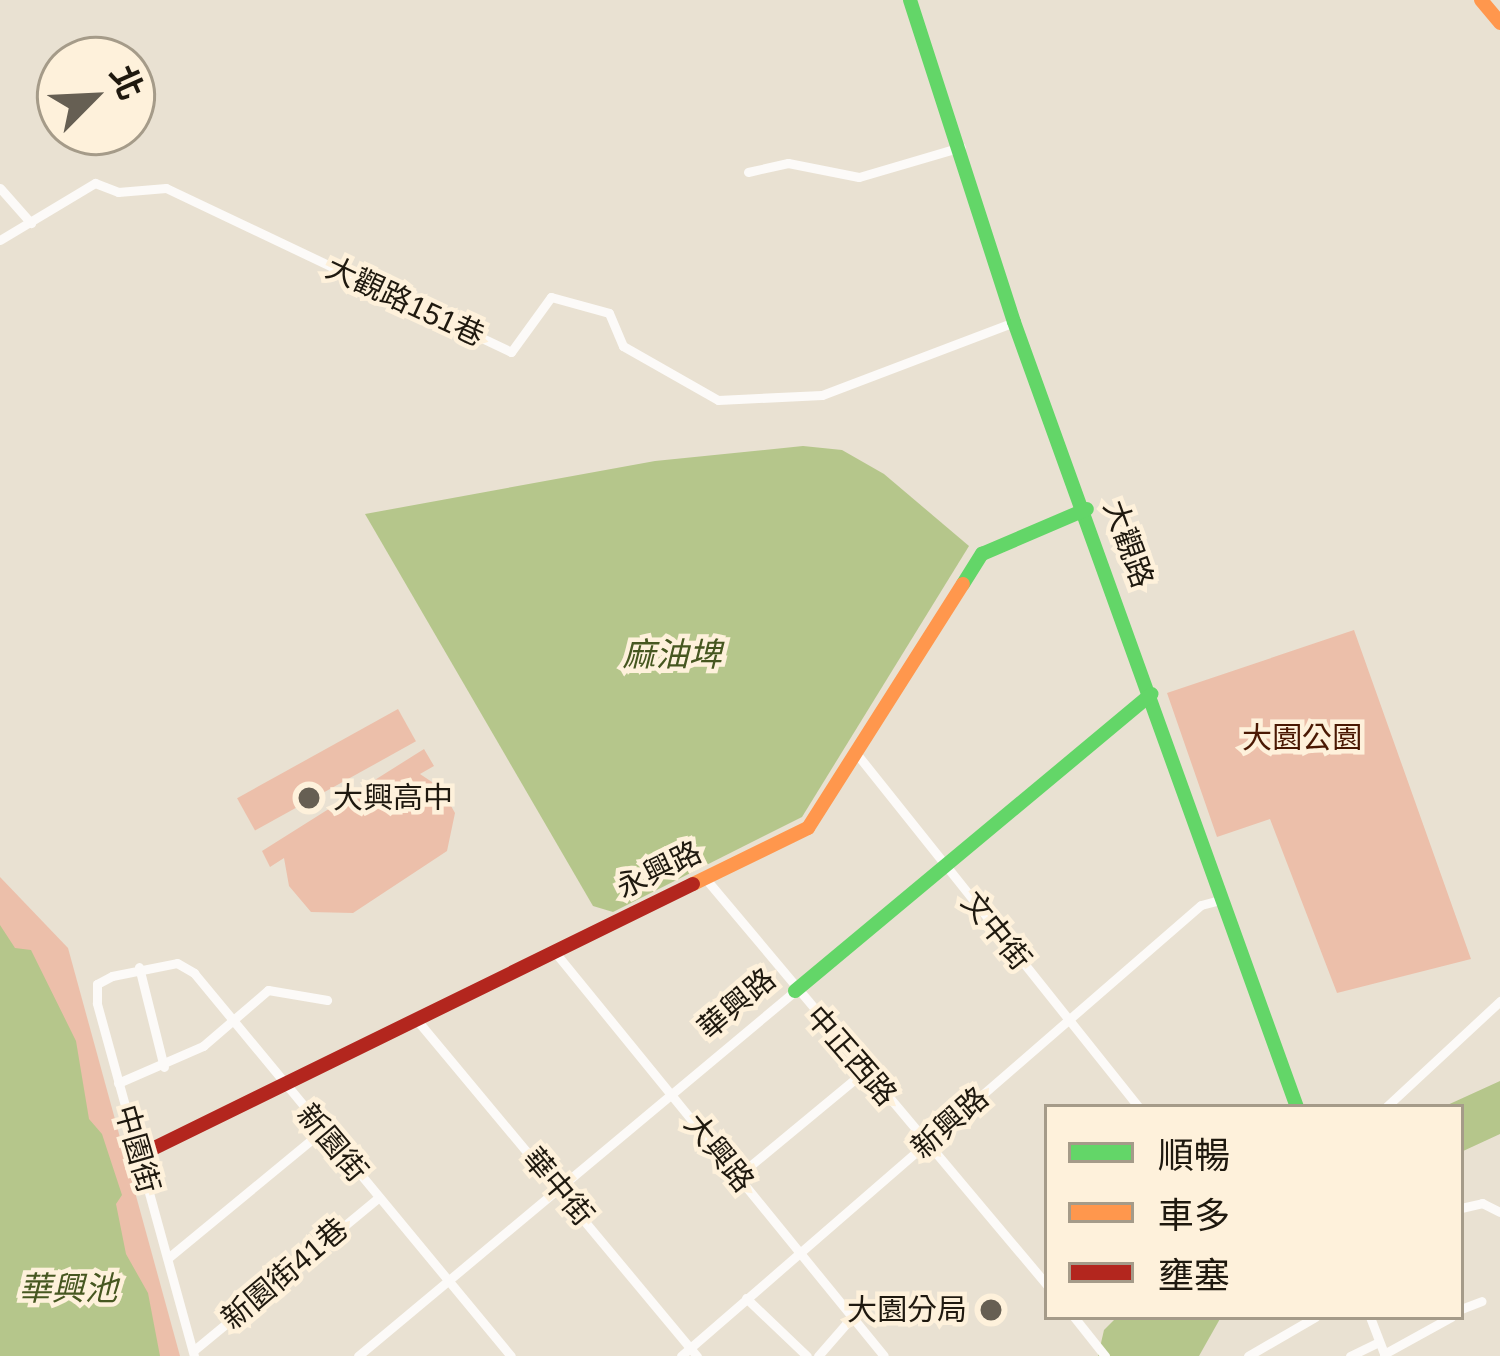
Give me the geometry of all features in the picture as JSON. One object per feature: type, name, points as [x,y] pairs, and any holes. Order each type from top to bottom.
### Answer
[{"type":"street","name":"大觀路","points":[[910,0],[1014,322],[1087,509],[1296,1104]]},
{"type":"street","points":[[1481,0],[1500,23]]},
{"type":"street","points":[[748,172],[788,164],[859,176],[961,147]]},
{"type":"street","name":"大觀路151巷","points":[[31,223],[95,183],[118,192],[166,188],[511,352],[551,297],[609,313],[623,346],[718,400],[822,395],[1014,322]]},
{"type":"street","points":[[0,188],[31,223],[0,240]]},
{"type":"street","name":"永興路","points":[[138,1156],[808,828],[982,554],[1087,509]]},
{"type":"street","name":"華興路","points":[[358,1356],[1152,694]]},
{"type":"street","name":"文中街","points":[[856,753],[1137,1104]]},
{"type":"street","name":"中正西路","points":[[705,878],[795,991],[1044,1282]]},
{"type":"street","name":"新興路","points":[[690,1353],[746,1298],[1201,905],[1224,899]]},
{"type":"street","name":"大興路","points":[[554,951],[884,1356]]},
{"type":"street","name":"新園街","points":[[139,967],[177,963],[194,973],[512,1356]]},
{"type":"street","points":[[139,967],[164,1067]]},
{"type":"street","name":"中園街","points":[[139,967],[97,985],[118,1082],[193,1353]]},
{"type":"street","points":[[118,1082],[164,1067],[231,1022],[268,989],[327,1000]]},
{"type":"street","points":[[1389,1104],[1500,1000]]},
{"type":"street","name":"華中街","points":[[416,1019],[690,1353]]},
{"type":"street","points":[[739,1175],[866,1070]]},
{"type":"street","points":[[168,1258],[322,1131]]},
{"type":"street","name":"新園街41巷","points":[[193,1353],[378,1198]]},
{"type":"street","points":[[1464,1207],[1482,1202],[1500,1212]]},
{"type":"street","points":[[746,1298],[807,1356]]},
{"type":"street","points":[[1464,1308],[1482,1301]]},
{"type":"street","points":[[818,1356],[852,1317]]},
{"type":"street","points":[[1248,1356],[1310,1320]]},
{"type":"street","points":[[1371,1320],[1382,1351]]},
{"type":"street","points":[[1350,1356],[1382,1351],[1445,1320]]},
{"type":"street","points":[[1078,1322],[1105,1356]]},
{"type":"green space","name":"大園公園","points":[[1354,630],[1471,959],[1337,993],[1270,819],[1217,837],[1167,693]]},
{"type":"green space","points":[[398,709],[416,741],[255,831],[237,798]]},
{"type":"green space","points":[[424,749],[434,766],[420,774],[441,788],[455,813],[447,851],[353,913],[311,912],[289,886],[284,858],[270,867],[262,851]]},
{"type":"green space","name":"華興池","points":[[0,877],[68,948],[180,1356],[0,1356]]},
{"type":"water","name":"麻油埤","points":[[803,446],[842,450],[884,474],[969,546],[802,817],[613,912],[593,906],[365,514],[655,461]]},
{"type":"water","name":"華興池","points":[[0,925],[15,948],[31,950],[76,1041],[89,1119],[102,1134],[122,1195],[116,1204],[126,1254],[148,1293],[160,1356],[0,1356]]},
{"type":"water","points":[[1500,1081],[1500,1134],[1464,1151],[1464,1104],[1450,1104]]},
{"type":"water","points":[[1114,1320],[1219,1320],[1199,1356],[1098,1356],[1104,1330]]},
{"type":"traffic: fast","points":[[910,0],[1014,322],[1296,1104]]},
{"type":"traffic: fast","points":[[963,584],[982,554],[1087,509]]},
{"type":"traffic: fast","points":[[795,991],[1152,694]]},
{"type":"traffic: slow","points":[[1481,0],[1500,23]]},
{"type":"traffic: slow","points":[[693,884],[808,828],[963,584]]},
{"type":"traffic: jam","points":[[138,1156],[693,884]]},
{"type":"place","name":"大興高中","points":[[309,798]]},
{"type":"place","name":"大園分局","points":[[991,1310]]}]
